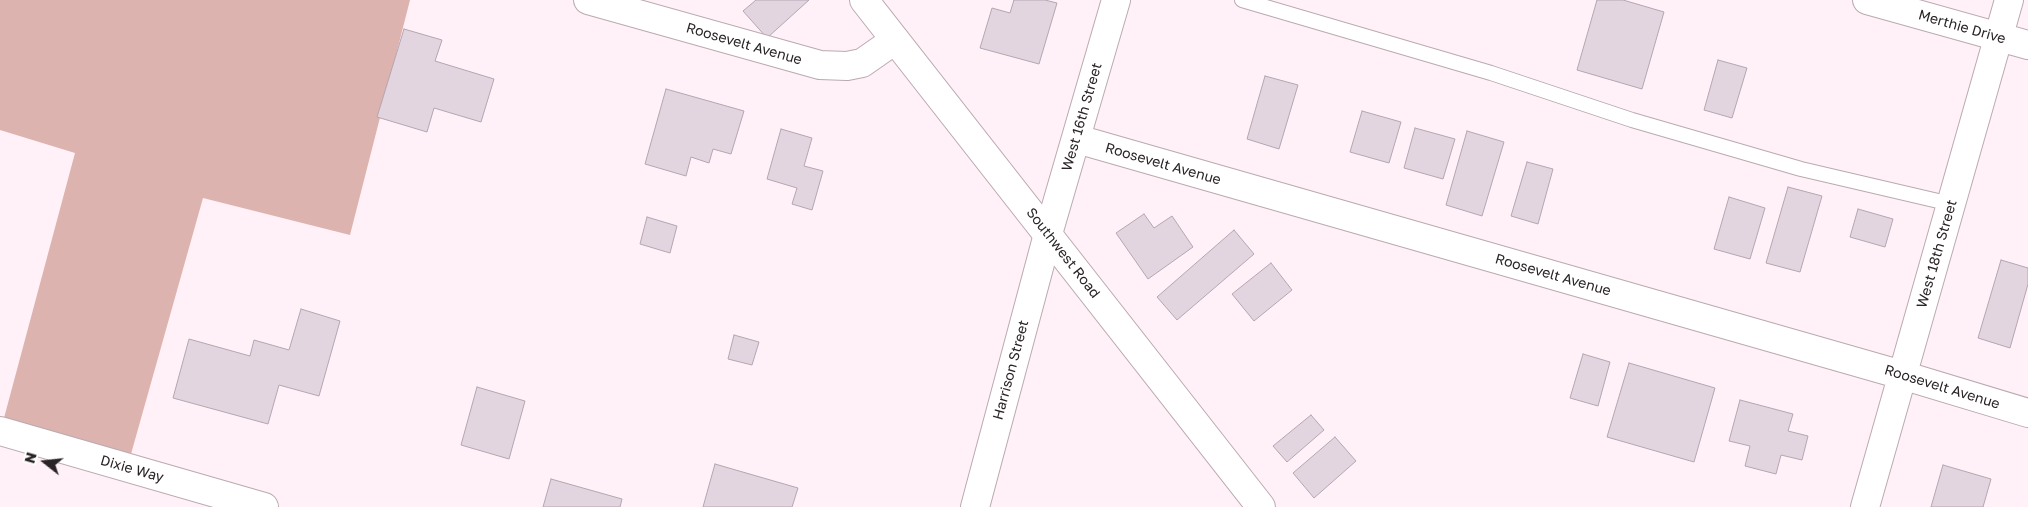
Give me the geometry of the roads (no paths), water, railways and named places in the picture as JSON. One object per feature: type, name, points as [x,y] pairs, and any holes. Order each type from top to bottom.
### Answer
[{"type":"street","name":"Roosevelt Avenue","points":[[588,0],[820,65],[847,66],[862,63],[896,40]]},
{"type":"street","name":"Southwest Road","points":[[864,0],[1261,507]]},
{"type":"street","name":"West 16th Street","points":[[1048,234],[1116,0]]},
{"type":"street","name":"Merthie Drive","points":[[1867,0],[2028,45]]},
{"type":"street","name":"West 18th Street","points":[[1864,507],[2009,0]]},
{"type":"street","name":"Roosevelt Avenue","points":[[1077,139],[1902,375],[2028,413]]},
{"type":"street","name":"Harrison Street","points":[[975,507],[1048,234]]},
{"type":"street","name":"Dixie Way","points":[[0,432],[264,507]]},
{"type":"lane","points":[[1242,0],[1491,73],[1641,123],[1801,169],[1951,204]]}]
